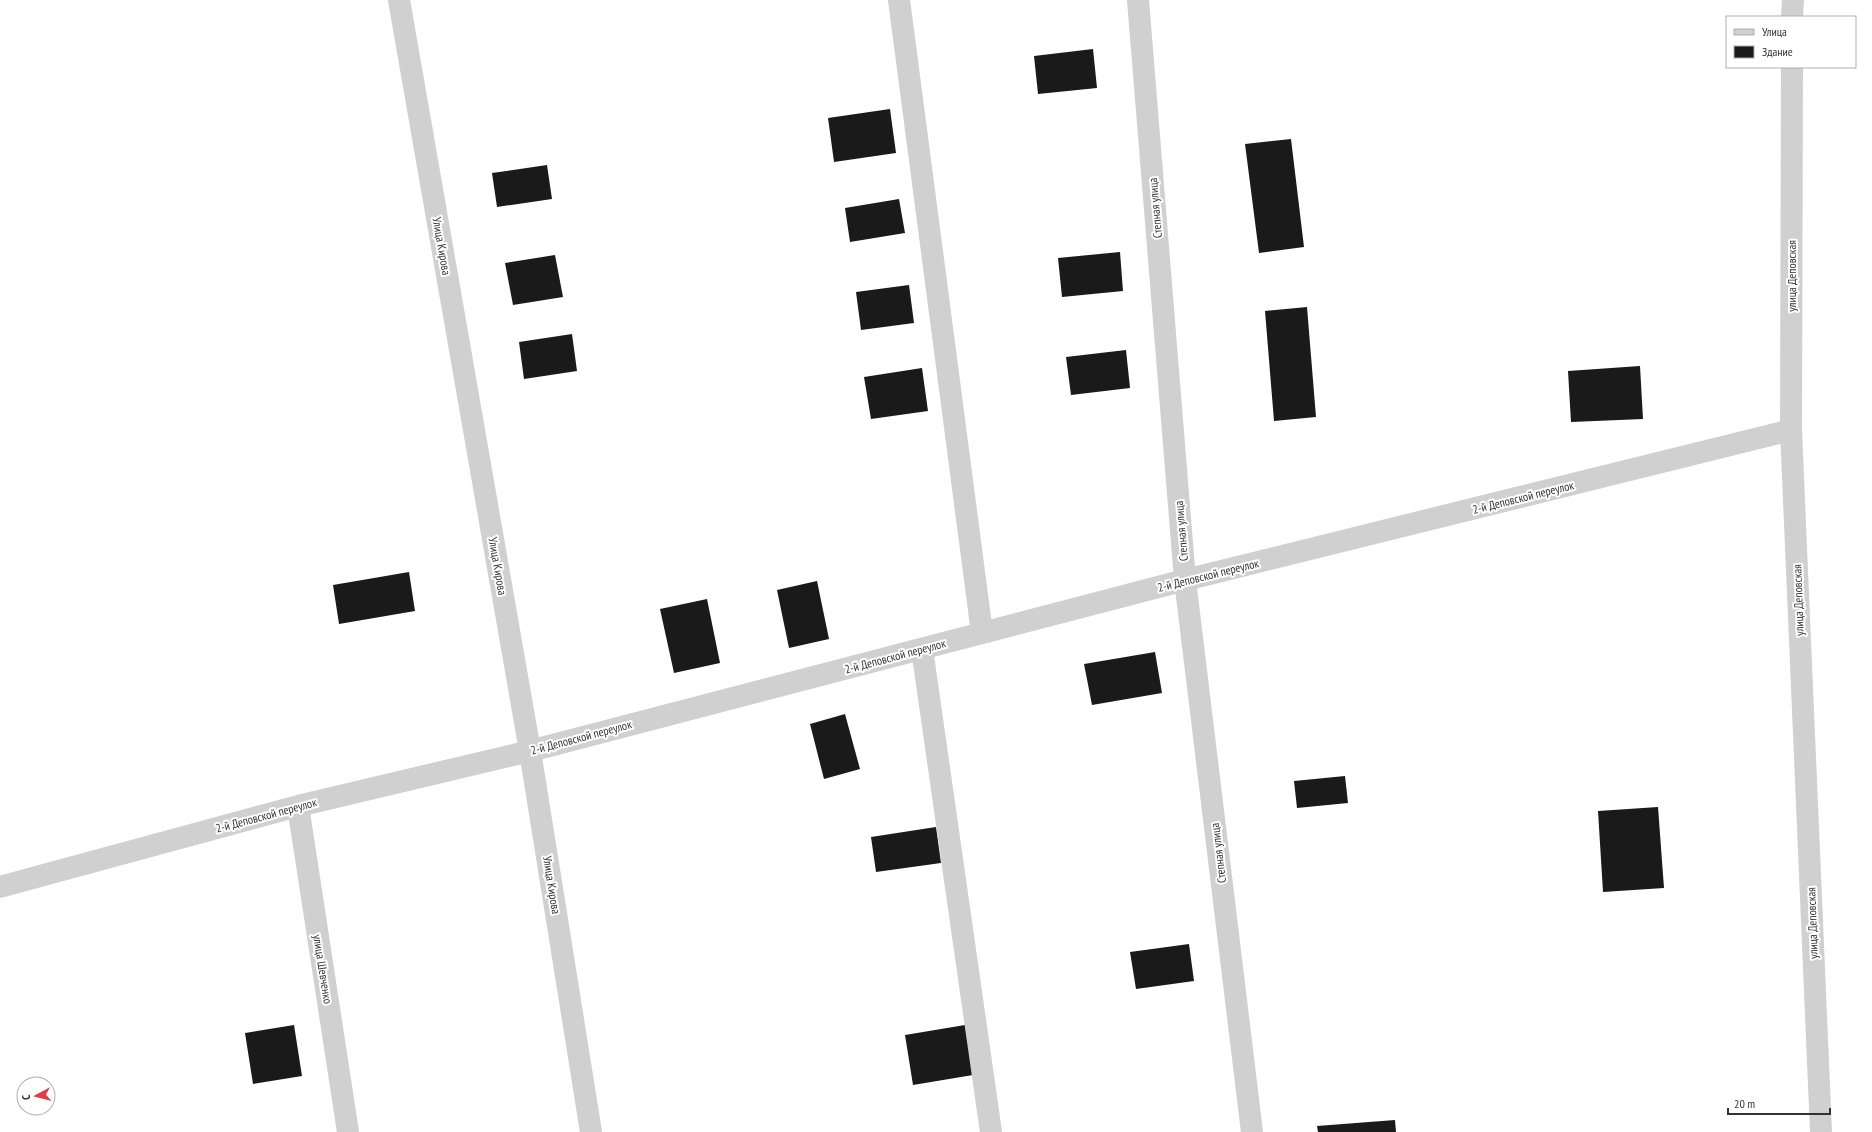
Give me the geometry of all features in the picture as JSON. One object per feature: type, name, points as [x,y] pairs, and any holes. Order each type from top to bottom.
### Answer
[{"type":"street","name":"Улица Кирова","points":[[400,0],[530,751],[591,1132]]},
{"type":"street","points":[[899,0],[982,633]]},
{"type":"street","name":"Степная улица","points":[[1138,0],[1185,580],[1252,1132]]},
{"type":"street","points":[[1792,16],[1793,0]]},
{"type":"street","name":"улица Деповская","points":[[1792,68],[1791,430],[1821,1132]]},
{"type":"street","name":"2-й Деповской переулок","points":[[0,887],[298,806],[530,751],[1185,580],[1791,430]]},
{"type":"street","points":[[922,649],[991,1132]]},
{"type":"street","name":"улица Шевченко","points":[[298,806],[348,1132]]},
{"type":"building","points":[[1093,49],[1097,88],[1038,94],[1034,56]]},
{"type":"building","points":[[890,109],[896,153],[834,162],[828,118]]},
{"type":"building","points":[[1291,139],[1304,247],[1259,253],[1245,144]]},
{"type":"building","points":[[547,165],[552,199],[497,207],[492,173]]},
{"type":"building","points":[[899,199],[905,233],[850,242],[845,208]]},
{"type":"building","points":[[1120,252],[1123,291],[1062,297],[1058,258]]},
{"type":"building","points":[[555,255],[563,297],[513,305],[505,263]]},
{"type":"building","points":[[909,285],[914,323],[861,330],[856,292]]},
{"type":"building","points":[[1307,307],[1316,417],[1274,421],[1265,311]]},
{"type":"building","points":[[572,334],[577,371],[524,379],[519,342]]},
{"type":"building","points":[[1126,350],[1130,388],[1071,395],[1066,357]]},
{"type":"building","points":[[1640,366],[1643,419],[1571,422],[1568,371]]},
{"type":"building","points":[[922,368],[928,411],[871,419],[864,377]]},
{"type":"building","points":[[409,572],[415,611],[339,624],[333,585]]},
{"type":"building","points":[[817,581],[829,639],[789,648],[777,590]]},
{"type":"building","points":[[707,599],[720,663],[674,673],[660,609]]},
{"type":"building","points":[[1155,652],[1162,693],[1092,705],[1084,664]]},
{"type":"building","points":[[845,714],[860,769],[824,779],[810,724]]},
{"type":"building","points":[[1345,776],[1348,803],[1297,808],[1294,781]]},
{"type":"building","points":[[1658,807],[1664,888],[1603,892],[1598,811]]},
{"type":"building","points":[[936,827],[941,863],[876,872],[871,837]]},
{"type":"building","points":[[1189,944],[1194,981],[1136,989],[1130,952]]},
{"type":"building","points":[[294,1025],[302,1076],[253,1084],[245,1033]]},
{"type":"building","points":[[965,1025],[973,1075],[913,1085],[905,1035]]},
{"type":"building","points":[[1395,1120],[1396,1132],[1318,1132],[1317,1126]]}]
